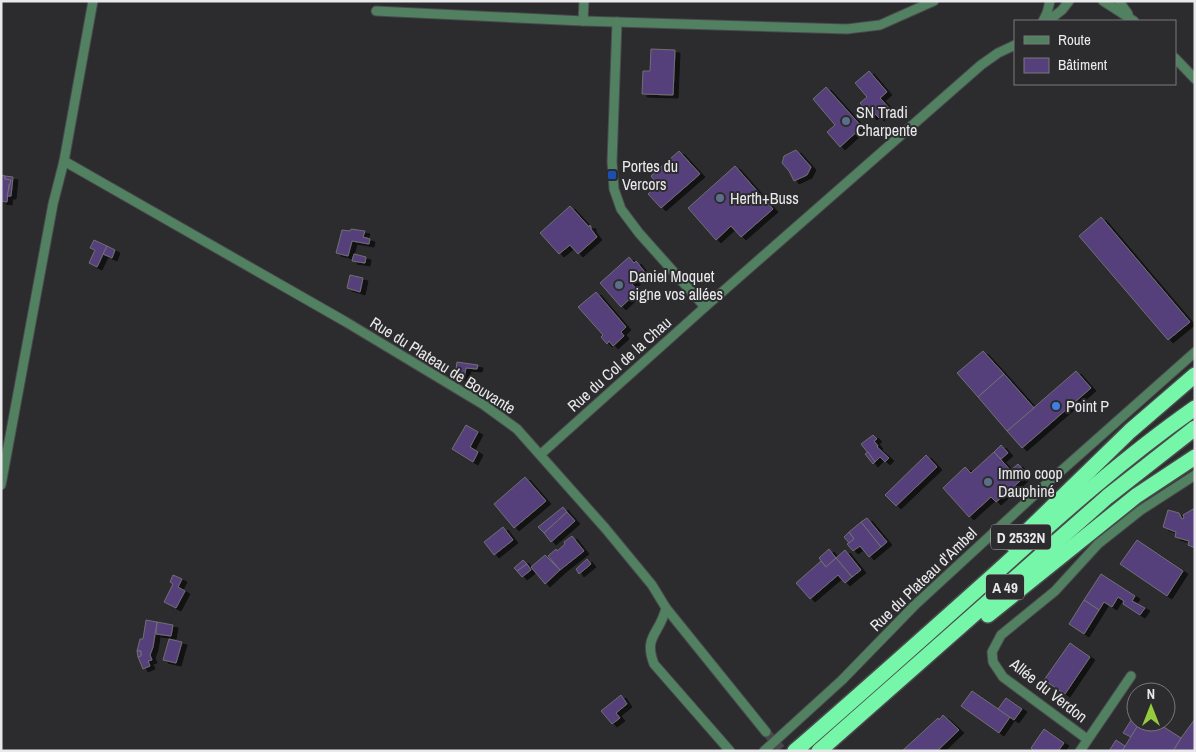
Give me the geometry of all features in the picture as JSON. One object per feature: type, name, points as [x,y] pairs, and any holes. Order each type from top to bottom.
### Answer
[{"type":"highway","name":"D 2532N","points":[[851,702],[1130,431],[1195,375]]},
{"type":"highway","name":"A 49","points":[[851,702],[1040,534],[1157,435],[1195,408]]},
{"type":"highway","name":"A 49","points":[[821,751],[1108,497],[1195,428]]},
{"type":"highway","name":"D 2532N","points":[[821,751],[1101,523],[1136,496],[1195,457]]},
{"type":"highway","points":[[795,751],[851,702]]},
{"type":"street","points":[[1,485],[93,1]]},
{"type":"street","points":[[583,21],[584,1]]},
{"type":"street","points":[[376,11],[583,21],[847,29],[880,25],[934,1]]},
{"type":"street","points":[[1044,20],[1050,1]]},
{"type":"street","points":[[1049,20],[1062,10],[1069,1]]},
{"type":"street","points":[[1103,1],[1133,20]]},
{"type":"street","points":[[1119,1],[1133,20]]},
{"type":"street","points":[[617,22],[612,168],[614,189],[628,219],[705,307]]},
{"type":"street","name":"Rue du Col de la Chau","points":[[541,454],[705,307],[981,65],[998,53],[1014,46]]},
{"type":"street","points":[[1176,59],[1195,79]]},
{"type":"street","name":"Rue du Plateau de Bouvante","points":[[64,161],[346,322],[484,405],[517,429],[541,454],[652,586],[666,608],[766,732]]},
{"type":"street","name":"Rue du Plateau d'Ambel","points":[[764,751],[842,680],[922,598],[1195,352]]},
{"type":"street","name":"Allée du Verdon","points":[[1080,751],[1087,739],[1003,677],[993,662],[992,652],[1001,635],[1054,591],[1098,544],[1141,510],[1195,475]]},
{"type":"street","points":[[666,608],[664,618],[650,641],[649,653],[654,664],[730,751]]},
{"type":"street","points":[[1087,739],[1131,676]]},
{"type":"building","points":[[651,49],[675,50],[673,95],[642,94],[643,71],[650,71]]},
{"type":"building","points":[[869,71],[887,92],[880,98],[890,109],[879,118],[875,114],[872,117],[860,103],[867,97],[855,83]]},
{"type":"building","points":[[826,87],[862,127],[840,147],[827,132],[835,125],[813,99]]},
{"type":"building","points":[[796,150],[811,167],[807,175],[794,181],[782,163],[784,156]]},
{"type":"building","points":[[679,151],[700,174],[661,208],[648,194],[658,185],[651,176]]},
{"type":"building","points":[[735,166],[773,209],[741,237],[731,226],[716,240],[688,208]]},
{"type":"building","points":[[1,175],[5,176],[5,179],[11,180],[7,202],[1,201]]},
{"type":"building","points":[[5,176],[13,177],[11,196],[7,196],[11,180],[5,179]]},
{"type":"building","points":[[570,206],[589,227],[590,225],[597,237],[578,254],[570,245],[559,254],[540,233]]},
{"type":"building","points":[[1101,217],[1190,322],[1168,340],[1079,236]]},
{"type":"building","points":[[351,229],[365,231],[363,237],[370,239],[369,244],[352,241],[348,256],[336,253],[342,230],[350,231]]},
{"type":"building","points":[[94,240],[107,246],[97,267],[89,263],[95,250],[90,248]]},
{"type":"building","points":[[107,246],[115,250],[112,258],[103,254]]},
{"type":"building","points":[[354,254],[366,257],[365,263],[352,261]]},
{"type":"building","points":[[629,257],[634,263],[636,261],[644,271],[631,283],[638,291],[621,307],[600,283]]},
{"type":"building","points":[[644,271],[646,273],[631,283]]},
{"type":"building","points":[[350,275],[363,278],[360,292],[347,288]]},
{"type":"building","points":[[596,292],[626,327],[621,332],[624,336],[613,346],[609,341],[607,344],[601,337],[603,335],[578,307]]},
{"type":"building","points":[[983,351],[1004,374],[978,397],[957,373]]},
{"type":"building","points":[[457,362],[478,365],[477,369],[466,368],[464,378],[455,376]]},
{"type":"building","points":[[1076,371],[1091,388],[1022,448],[1007,431]]},
{"type":"building","points":[[1004,374],[1034,408],[1007,431],[978,397]]},
{"type":"building","points":[[466,425],[478,432],[470,447],[478,452],[473,462],[452,449]]},
{"type":"building","points":[[873,435],[877,439],[874,441],[877,447],[889,458],[885,462],[880,457],[875,462],[861,444]]},
{"type":"building","points":[[1001,445],[1008,453],[1001,459],[994,452]]},
{"type":"building","points":[[868,452],[875,462],[873,464],[865,454]]},
{"type":"building","points":[[994,452],[1020,481],[996,502],[991,497],[969,517],[943,488],[965,467],[971,473]]},
{"type":"building","points":[[926,455],[937,467],[896,506],[885,495]]},
{"type":"building","points":[[1018,464],[1027,474],[1020,481],[1011,470]]},
{"type":"building","points":[[525,477],[546,501],[514,528],[494,504]]},
{"type":"building","points":[[563,507],[567,512],[544,533],[538,527]]},
{"type":"building","points":[[1195,508],[1195,548],[1188,545],[1189,541],[1175,537],[1176,532],[1163,527],[1168,510],[1179,513],[1182,519],[1184,518],[1183,515]]},
{"type":"building","points":[[567,512],[575,521],[551,542],[544,533]]},
{"type":"building","points":[[867,518],[887,542],[881,547],[861,522]]},
{"type":"building","points":[[861,522],[881,547],[869,557],[860,546],[853,551],[847,544],[854,539],[849,532]]},
{"type":"building","points":[[503,527],[513,540],[494,555],[484,542]]},
{"type":"building","points":[[849,532],[854,539],[849,543],[844,537]]},
{"type":"building","points":[[572,536],[584,551],[560,570],[548,556],[556,549],[557,551]]},
{"type":"building","points":[[1137,540],[1183,571],[1167,596],[1120,564]]},
{"type":"building","points":[[829,549],[836,558],[826,567],[819,558]]},
{"type":"building","points":[[845,550],[861,570],[852,577],[836,558]]},
{"type":"building","points":[[545,555],[560,570],[545,584],[531,567]]},
{"type":"building","points":[[836,558],[852,577],[845,583],[838,575],[810,599],[796,583],[821,561],[826,567]]},
{"type":"building","points":[[587,559],[591,564],[579,574],[576,569]]},
{"type":"building","points":[[523,560],[527,564],[517,571],[514,568]]},
{"type":"building","points":[[527,564],[531,570],[522,577],[517,571]]},
{"type":"building","points":[[1101,574],[1135,596],[1132,601],[1145,608],[1140,615],[1123,604],[1124,601],[1118,597],[1112,607],[1104,602],[1099,610],[1084,600]]},
{"type":"building","points":[[173,575],[182,579],[178,587],[185,591],[176,608],[164,602],[173,584],[170,582]]},
{"type":"building","points":[[1084,600],[1099,610],[1084,634],[1069,624]]},
{"type":"building","points":[[146,620],[157,622],[150,655],[152,660],[148,661],[150,666],[143,669],[138,657],[141,656],[141,651],[137,651],[140,639],[143,639]]},
{"type":"building","points":[[157,622],[173,625],[171,636],[156,634]]},
{"type":"building","points":[[169,639],[182,642],[176,663],[163,660]]},
{"type":"building","points":[[1070,643],[1090,657],[1065,694],[1044,680]]},
{"type":"building","points":[[137,651],[141,651],[141,656],[138,657]]},
{"type":"building","points":[[972,691],[1010,717],[999,733],[961,706]]},
{"type":"building","points":[[621,695],[627,704],[616,713],[620,718],[612,724],[601,711]]},
{"type":"building","points":[[1006,698],[1022,709],[1014,720],[998,709]]},
{"type":"building","points":[[943,715],[959,730],[937,751],[902,751],[938,718],[939,720]]},
{"type":"building","points":[[1195,719],[1195,751],[1173,751],[1181,738]]},
{"type":"building","points":[[1126,728],[1126,732],[1134,732],[1131,737],[1123,733]]},
{"type":"building","points":[[1044,729],[1064,743],[1058,751],[1034,751],[1031,748]]},
{"type":"building","points":[[1134,732],[1172,732],[1181,738],[1173,751],[1122,751]]},
{"type":"building","points":[[1116,740],[1125,746],[1122,751],[1109,751]]},
{"type":"tunnel","points":[[766,732],[783,751]]},
{"type":"place","name":"SN Tradi Charpente","points":[[846,121]]},
{"type":"place","name":"Portes du Vercors","points":[[612,175]]},
{"type":"place","name":"Herth+Buss","points":[[720,198]]},
{"type":"place","name":"Daniel Moquet signe vos allées","points":[[619,285]]},
{"type":"place","name":"Point P","points":[[1056,406]]},
{"type":"place","name":"Immo coop Dauphiné","points":[[988,482]]}]
